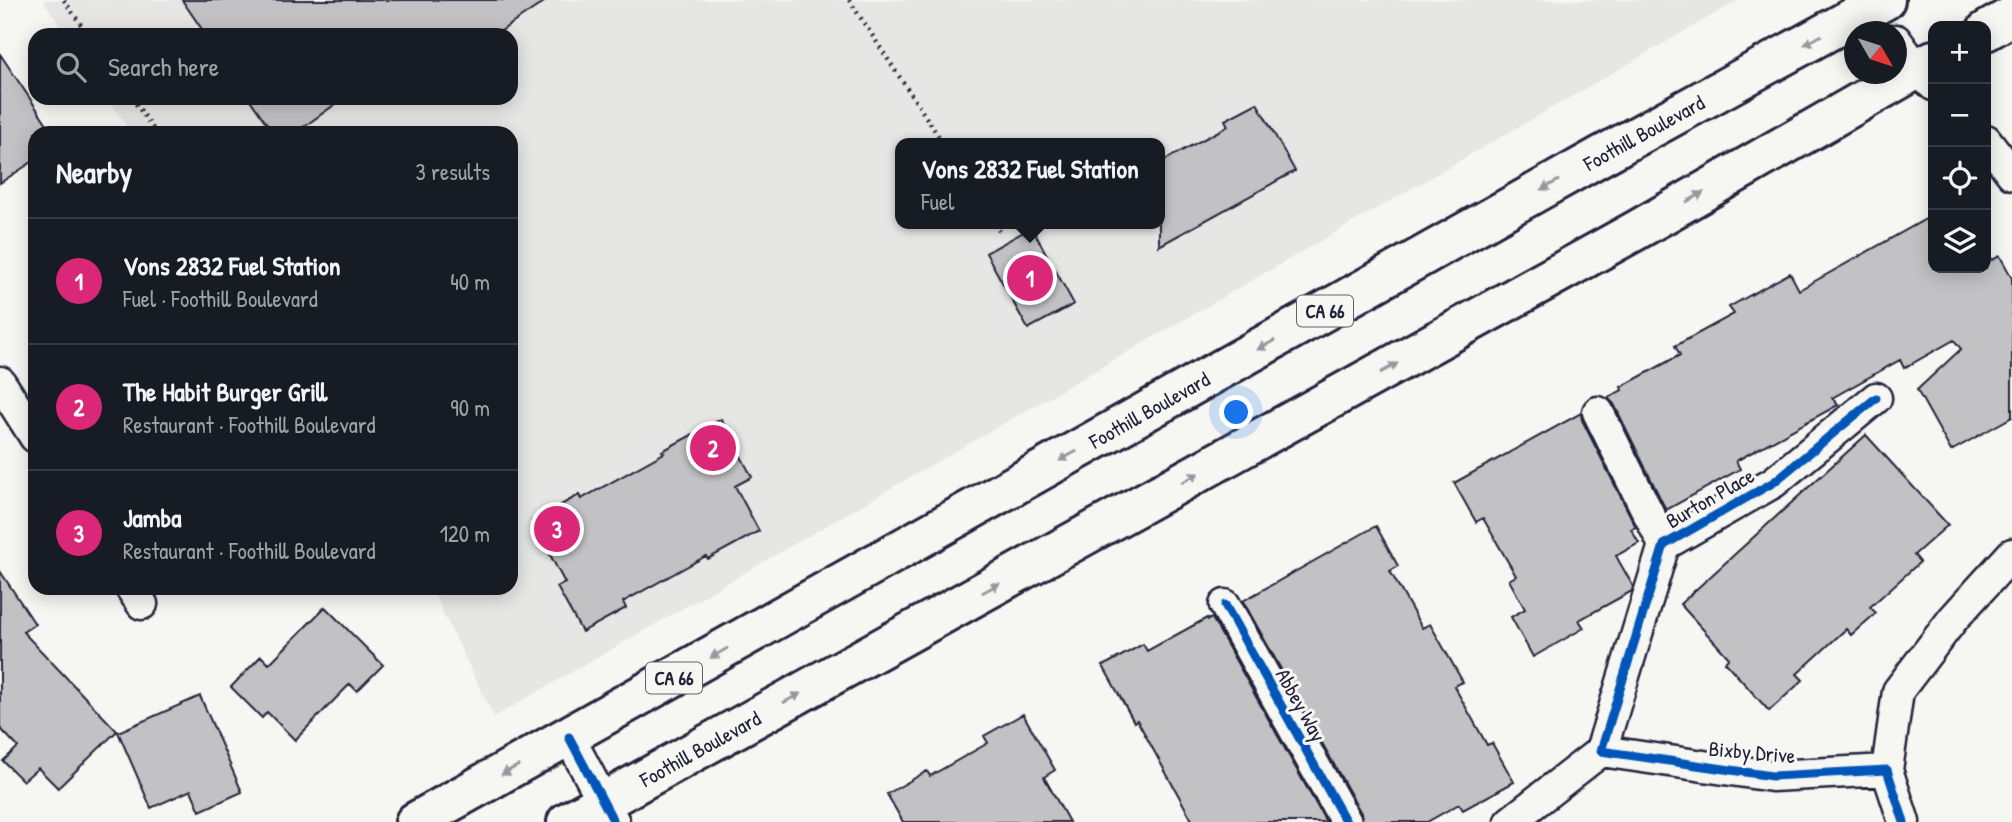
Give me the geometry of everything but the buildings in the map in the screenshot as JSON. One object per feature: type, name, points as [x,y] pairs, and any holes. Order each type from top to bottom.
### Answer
[{"type":"main road","name":"Foothill Boulevard","points":[[415,822],[1587,164],[1883,13]]},
{"type":"main road","points":[[1991,28],[2012,16]]},
{"type":"main road","name":"Foothill Boulevard","points":[[567,822],[609,812],[1623,237],[1920,64]]},
{"type":"street","points":[[1991,146],[2012,174]]},
{"type":"street","points":[[0,382],[28,426]]},
{"type":"street","name":"Burton Place","points":[[1601,751],[1664,545],[1773,482],[1876,398]]},
{"type":"street","name":"Burton Place","points":[[1598,412],[1664,545]]},
{"type":"street","points":[[1904,822],[1887,770],[1898,691],[1953,619],[2012,554]]},
{"type":"street","name":"Abbey Way","points":[[1225,604],[1346,822]]},
{"type":"street","points":[[569,737],[609,812]]},
{"type":"street","points":[[1510,822],[1601,751]]},
{"type":"street","name":"Bixby Drive","points":[[1601,751],[1772,776],[1887,770]]},
{"type":"path","points":[[64,0],[83,28]]},
{"type":"path","points":[[849,0],[940,138]]},
{"type":"path","points":[[137,105],[151,126]]},
{"type":"shaded area","points":[[43,0],[1739,0],[494,717],[434,595],[518,595],[518,126],[126,126],[113,105],[518,105],[518,28],[61,28]]},
{"type":"cycle path","points":[[1876,398],[1774,482],[1664,545],[1601,751],[1772,776],[1887,770],[1904,822]]},
{"type":"cycle path","points":[[1225,605],[1346,822]]},
{"type":"cycle path","points":[[569,737],[614,822]]},
{"type":"place","name":"Vons 2832 Fuel Station","points":[[1030,278]]},
{"type":"place","name":"The Habit Burger Grill","points":[[713,448]]},
{"type":"place","name":"Jamba","points":[[557,529]]}]
